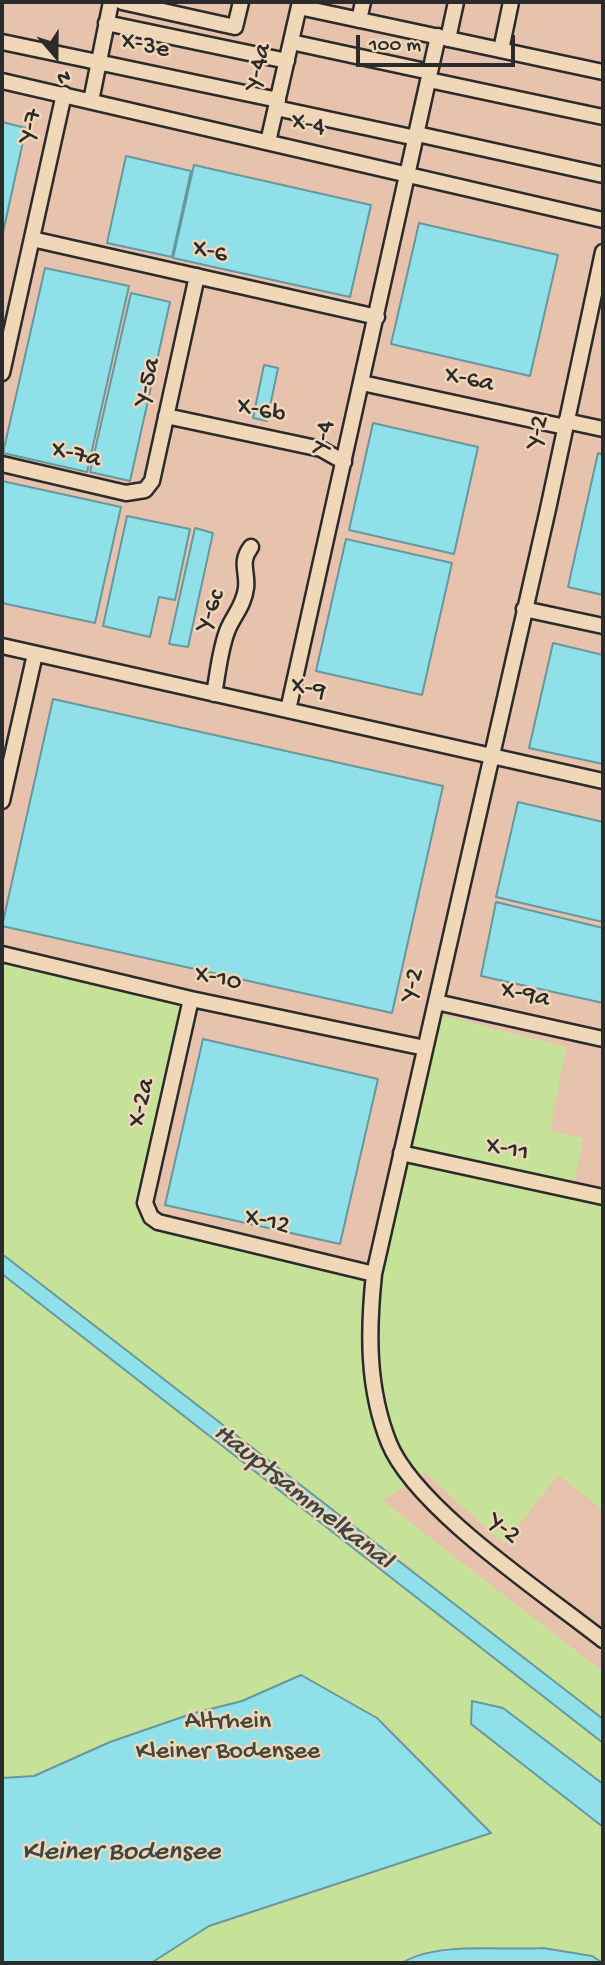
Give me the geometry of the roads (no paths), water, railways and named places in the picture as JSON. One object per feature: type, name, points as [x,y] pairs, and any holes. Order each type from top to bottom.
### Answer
[{"type":"street","points":[[91,101],[111,2]]},
{"type":"street","points":[[122,2],[235,27],[241,2]]},
{"type":"street","points":[[359,20],[363,2]]},
{"type":"street","points":[[408,174],[429,76],[456,2]]},
{"type":"street","points":[[500,50],[511,2]]},
{"type":"street","points":[[299,4],[359,20],[603,72]]},
{"type":"street","name":"Y-4a","points":[[268,142],[299,4]]},
{"type":"street","points":[[106,23],[287,61]]},
{"type":"street","name":"X-3e","points":[[2,42],[416,136],[603,175]]},
{"type":"street","points":[[291,42],[603,117]]},
{"type":"street","name":"X-4","points":[[2,81],[603,219]]},
{"type":"street","name":"Y-7","points":[[2,373],[64,94]]},
{"type":"street","name":"Y-4","points":[[288,710],[408,174]]},
{"type":"street","name":"X-6","points":[[32,239],[377,317]]},
{"type":"street","name":"Y-2","points":[[603,252],[374,1274],[368,1335],[375,1396],[390,1444],[423,1493],[447,1517],[603,1640]]},
{"type":"street","name":"Y-5a","points":[[139,493],[152,481],[197,276]]},
{"type":"street","name":"X-6a","points":[[362,383],[603,429]]},
{"type":"street","name":"X-6b","points":[[166,416],[321,449],[344,461]]},
{"type":"street","name":"X-7a","points":[[2,464],[126,493],[139,493]]},
{"type":"street","name":"Y-6c","points":[[214,694],[228,629],[240,611],[246,587],[242,569],[245,555],[251,547]]},
{"type":"street","points":[[524,609],[603,626]]},
{"type":"street","name":"X-9","points":[[2,646],[603,781]]},
{"type":"street","points":[[2,801],[34,654]]},
{"type":"street","name":"X-10","points":[[2,954],[191,999],[425,1048]]},
{"type":"street","name":"X-2a","points":[[151,1217],[145,1203],[191,999]]},
{"type":"street","name":"X-9a","points":[[436,1002],[603,1039]]},
{"type":"street","name":"X-11","points":[[401,1153],[603,1197]]},
{"type":"street","name":"X-12","points":[[151,1217],[158,1222],[374,1274]]},
{"type":"water","points":[[2,122],[26,128],[2,237]]},
{"type":"water","points":[[126,156],[191,171],[172,257],[107,243]]},
{"type":"water","points":[[194,165],[371,205],[350,297],[173,258]]},
{"type":"water","points":[[419,223],[558,255],[530,376],[391,344]]},
{"type":"water","points":[[45,268],[129,286],[87,472],[3,453]]},
{"type":"water","points":[[131,293],[170,302],[130,481],[90,472]]},
{"type":"water","points":[[264,365],[278,368],[267,421],[253,418]]},
{"type":"water","points":[[373,423],[478,447],[454,554],[349,530]]},
{"type":"water","points":[[598,453],[603,455],[603,595],[568,587]]},
{"type":"water","points":[[2,481],[121,507],[95,623],[2,603]]},
{"type":"water","points":[[127,516],[190,529],[175,600],[159,597],[150,637],[103,626]]},
{"type":"water","points":[[195,528],[213,533],[188,647],[169,644]]},
{"type":"water","points":[[346,539],[452,563],[422,695],[316,671]]},
{"type":"water","points":[[553,643],[603,655],[603,764],[529,748]]},
{"type":"water","points":[[53,699],[443,786],[392,1013],[2,926]]},
{"type":"water","points":[[518,802],[603,822],[603,922],[496,897]]},
{"type":"water","points":[[496,902],[603,928],[603,1003],[481,976]]},
{"type":"water","points":[[203,1039],[378,1079],[340,1244],[165,1205]]},
{"type":"water","name":"Hauptsammelkanal","points":[[2,1254],[603,1719],[603,1743],[2,1274]]},
{"type":"water","name":"Kleiner Bodensee","points":[[301,1675],[377,1718],[491,1833],[209,1926],[151,1963],[2,1963],[2,1778],[34,1776],[110,1742],[191,1714],[242,1701]]},
{"type":"water","points":[[472,1701],[503,1708],[603,1784],[603,1827],[471,1724]]},
{"type":"water","points":[[543,1948],[592,1956],[603,1963],[402,1963],[416,1956],[451,1949]]},
{"type":"park label","name":"Altrhein Kleiner Bodensee","points":[[228,1738]]}]
